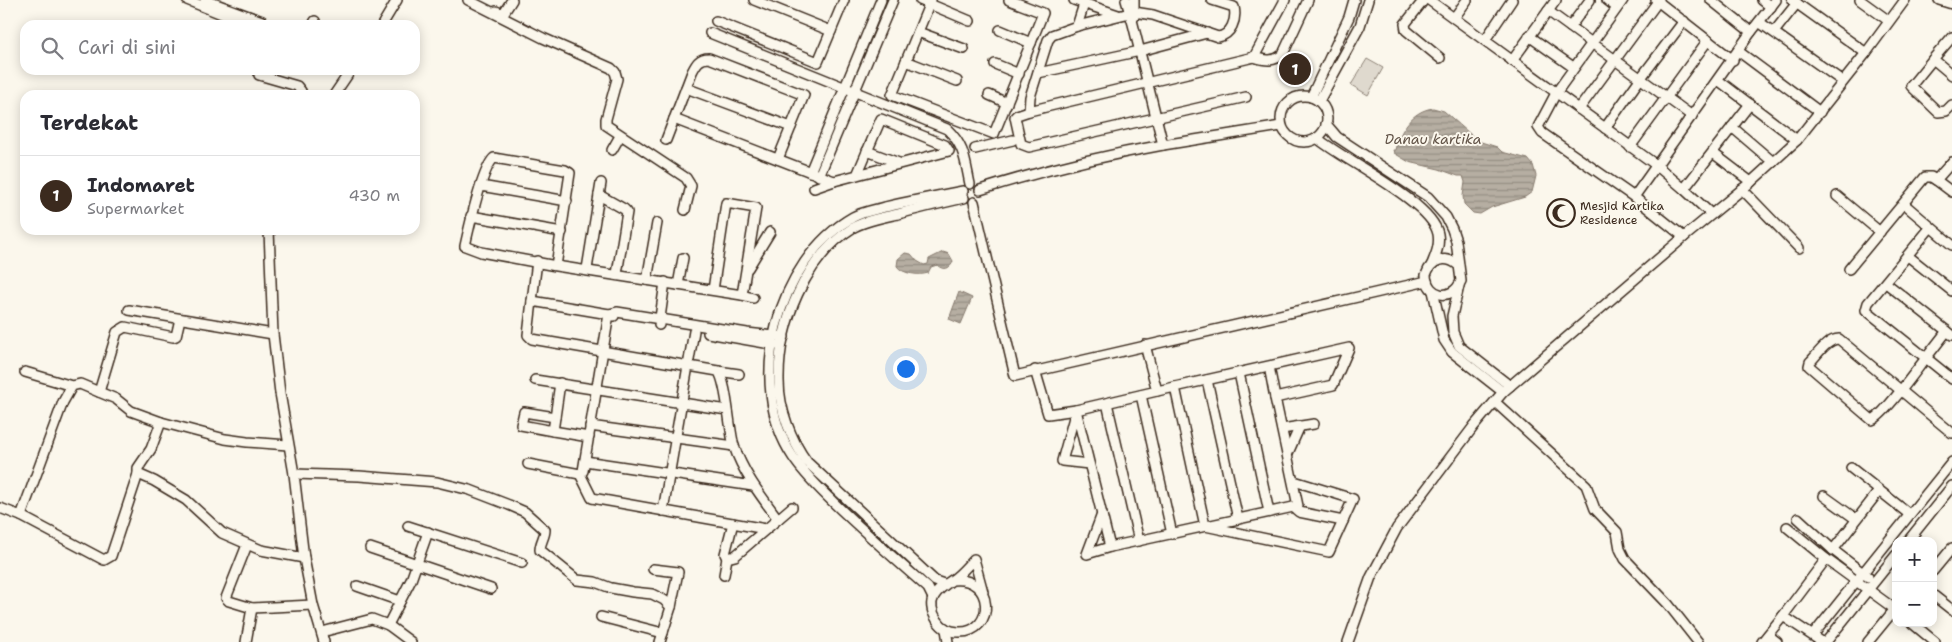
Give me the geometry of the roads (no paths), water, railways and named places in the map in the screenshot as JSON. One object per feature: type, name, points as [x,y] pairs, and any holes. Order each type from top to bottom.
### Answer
[{"type":"street","points":[[187,0],[237,20]]},
{"type":"street","points":[[205,0],[259,20]]},
{"type":"street","points":[[385,20],[398,0]]},
{"type":"street","points":[[468,0],[543,38],[611,68],[615,72],[617,79],[605,122],[608,128],[686,178],[691,186],[685,210]]},
{"type":"street","points":[[476,0],[502,16]]},
{"type":"street","points":[[502,16],[512,0]]},
{"type":"street","points":[[754,0],[831,31]]},
{"type":"street","points":[[716,22],[818,62],[843,0]]},
{"type":"street","points":[[810,172],[881,0]]},
{"type":"street","points":[[819,176],[893,0]]},
{"type":"street","points":[[920,0],[930,2],[970,21]]},
{"type":"street","points":[[930,2],[892,95],[994,134],[1043,13],[1009,0]]},
{"type":"street","points":[[1074,0],[1084,4],[1128,13],[1153,15],[1218,37],[1224,36],[1229,33],[1235,13],[1234,7],[1212,0]]},
{"type":"street","points":[[1126,0],[1163,145]]},
{"type":"street","points":[[1128,13],[1134,0]]},
{"type":"street","points":[[1254,57],[1285,0]]},
{"type":"street","points":[[1246,97],[1156,119],[1026,147],[1021,144],[1015,116],[1254,57],[1266,61],[1278,59],[1283,54],[1308,0]]},
{"type":"street","points":[[1315,99],[1349,17],[1354,0]]},
{"type":"street","points":[[1315,99],[1360,26],[1368,0]]},
{"type":"street","points":[[1424,0],[1405,27],[1406,30],[1440,58]]},
{"type":"street","points":[[1429,0],[1656,165],[1711,214]]},
{"type":"street","points":[[1454,18],[1467,0]]},
{"type":"street","points":[[1485,40],[1512,0]]},
{"type":"street","points":[[1512,61],[1556,0]]},
{"type":"street","points":[[1570,27],[1590,0]]},
{"type":"street","points":[[1607,0],[1620,4],[1556,93],[1540,124],[1540,130],[1634,197],[1684,237]]},
{"type":"street","points":[[1711,0],[1751,32]]},
{"type":"street","points":[[1634,197],[1733,60],[1751,32],[1774,4],[1762,0]]},
{"type":"street","points":[[1860,0],[1889,20]]},
{"type":"street","points":[[1348,642],[1370,577],[1397,528],[1474,426],[1506,389],[1751,182],[1797,140],[1905,0]]},
{"type":"street","points":[[1939,0],[1952,4]]},
{"type":"street","points":[[1580,109],[1658,1],[1733,60]]},
{"type":"street","points":[[1774,32],[1794,1],[1866,52]]},
{"type":"street","points":[[1077,26],[1084,4]]},
{"type":"street","points":[[1548,11],[1692,116]]},
{"type":"street","points":[[1029,111],[1030,97],[1048,40],[1052,35],[1077,26],[1128,13]]},
{"type":"street","points":[[1605,128],[1684,21]]},
{"type":"street","points":[[1759,22],[1838,78]]},
{"type":"street","points":[[1000,30],[1031,43]]},
{"type":"street","points":[[918,32],[964,49]]},
{"type":"street","points":[[710,33],[947,130],[956,138],[962,150],[970,184]]},
{"type":"street","points":[[1038,73],[1140,51],[1207,33]]},
{"type":"street","points":[[1529,36],[1573,67]]},
{"type":"street","points":[[1952,37],[1911,86],[1938,112],[1946,111],[1952,105]]},
{"type":"street","points":[[1630,147],[1708,40]]},
{"type":"street","points":[[1738,51],[1820,112]]},
{"type":"street","points":[[666,140],[697,62],[703,58],[709,58],[804,95],[778,159]]},
{"type":"street","points":[[1933,60],[1952,75]]},
{"type":"street","points":[[906,61],[957,81]]},
{"type":"street","points":[[995,64],[1018,74]]},
{"type":"street","points":[[262,75],[298,86],[300,90]]},
{"type":"street","points":[[338,90],[348,75]]},
{"type":"street","points":[[1718,80],[1797,140]]},
{"type":"street","points":[[686,88],[791,127]]},
{"type":"street","points":[[989,95],[1007,103]]},
{"type":"street","points":[[1301,96],[1315,99],[1324,107],[1327,115],[1323,132],[1317,138],[1309,141],[1300,142],[1292,139],[1282,126],[1281,116],[1284,106],[1292,99],[1301,96]]},
{"type":"street","points":[[1684,189],[1750,104]]},
{"type":"street","points":[[814,188],[899,163],[949,151],[945,145],[881,118],[857,175]]},
{"type":"street","points":[[674,119],[834,181]]},
{"type":"street","points":[[1326,124],[1337,137],[1428,197],[1446,217],[1456,241],[1458,265],[1462,276],[1452,316],[1453,332],[1459,346],[1506,389]]},
{"type":"street","points":[[980,190],[1020,177],[1109,155],[1282,126]]},
{"type":"street","points":[[1732,127],[1773,162]]},
{"type":"street","points":[[989,132],[993,145]]},
{"type":"street","points":[[612,150],[620,136]]},
{"type":"street","points":[[1317,138],[1391,186],[1419,208],[1434,225],[1438,233],[1437,253],[1428,269],[1427,281],[1433,291],[1444,340],[1452,352],[1506,389]]},
{"type":"street","points":[[975,149],[1013,140]]},
{"type":"street","points":[[867,150],[899,163]]},
{"type":"street","points":[[1713,153],[1751,182]]},
{"type":"street","points":[[556,266],[571,175],[569,172],[510,160],[497,158],[491,160],[471,216],[465,246],[481,252],[556,266],[587,269],[753,298]]},
{"type":"street","points":[[1936,180],[1952,162]]},
{"type":"street","points":[[1849,269],[1925,177],[1931,177],[1952,192]]},
{"type":"street","points":[[587,269],[600,183]]},
{"type":"street","points":[[970,184],[975,184],[980,190],[980,197],[974,202],[968,202],[963,195],[965,186],[970,184]]},
{"type":"street","points":[[481,186],[567,202]]},
{"type":"street","points":[[1742,189],[1799,248]]},
{"type":"street","points":[[963,195],[854,216],[827,236],[805,261],[784,299],[773,340],[771,386],[773,407],[789,442],[807,462],[935,581],[948,582],[961,579],[970,581],[983,592]]},
{"type":"street","points":[[599,196],[627,212],[617,274]]},
{"type":"street","points":[[1837,196],[1880,232]]},
{"type":"street","points":[[974,202],[1015,376],[1427,281]]},
{"type":"street","points":[[713,290],[726,204],[756,208],[742,295]]},
{"type":"street","points":[[1904,204],[1952,245]]},
{"type":"street","points":[[914,205],[857,226],[828,247],[812,266],[798,292],[783,341],[779,379],[793,458],[810,479],[851,519],[928,588],[933,598]]},
{"type":"street","points":[[471,216],[562,232]]},
{"type":"street","points":[[647,280],[657,223]]},
{"type":"street","points":[[1930,228],[1868,303],[1866,310],[1952,379]]},
{"type":"street","points":[[745,272],[770,232]]},
{"type":"street","points":[[269,235],[273,334],[294,474],[304,558],[313,605],[324,642]]},
{"type":"street","points":[[1908,256],[1952,290]]},
{"type":"street","points":[[678,284],[683,258]]},
{"type":"street","points":[[1432,264],[1443,259],[1458,265]]},
{"type":"street","points":[[538,262],[528,335],[532,339],[739,374]]},
{"type":"street","points":[[659,322],[665,282]]},
{"type":"street","points":[[1886,283],[1950,333],[1926,358],[1900,391],[1877,418],[1872,420],[1868,418],[1809,366],[1810,362],[1829,342],[1833,339],[1839,339],[1900,391],[1952,433]]},
{"type":"street","points":[[1433,291],[1445,294],[1450,293],[1459,286]]},
{"type":"street","points":[[532,301],[609,314],[617,318],[659,322],[783,341]]},
{"type":"street","points":[[129,310],[273,334]]},
{"type":"street","points":[[580,474],[583,471],[585,461],[609,314]]},
{"type":"street","points":[[99,392],[117,332],[125,327],[173,337],[176,336],[180,318]]},
{"type":"street","points":[[659,322],[694,330],[746,336]]},
{"type":"street","points":[[663,511],[694,330]]},
{"type":"street","points":[[1145,345],[1156,391]]},
{"type":"street","points":[[1035,370],[1048,414],[1076,410],[1349,348],[1333,385],[1275,398]]},
{"type":"street","points":[[1102,514],[1087,554],[1298,506],[1269,366]]},
{"type":"street","points":[[718,371],[723,379],[734,446],[753,486],[778,519]]},
{"type":"street","points":[[25,372],[72,386],[80,384],[116,399],[131,410],[161,422],[247,442],[288,444]]},
{"type":"street","points":[[1239,373],[1269,512]]},
{"type":"street","points":[[535,380],[727,410]]},
{"type":"street","points":[[1207,380],[1238,519]]},
{"type":"street","points":[[553,431],[560,383]]},
{"type":"street","points":[[20,516],[63,402],[72,386]]},
{"type":"street","points":[[1175,387],[1205,526]]},
{"type":"street","points":[[1141,395],[1172,534]]},
{"type":"street","points":[[1107,402],[1139,541]]},
{"type":"street","points":[[1496,402],[1586,485],[1595,509],[1617,532],[1624,559],[1668,604],[1698,642]]},
{"type":"street","points":[[1076,410],[1110,548]]},
{"type":"street","points":[[1076,410],[1062,461],[1090,464]]},
{"type":"street","points":[[555,417],[524,412],[522,425],[589,437]]},
{"type":"street","points":[[0,508],[20,516],[104,560],[108,559],[111,556],[139,466],[151,449],[161,422]]},
{"type":"street","points":[[1282,429],[1314,424]]},
{"type":"street","points":[[590,426],[734,446]]},
{"type":"street","points":[[1288,453],[1300,426]]},
{"type":"street","points":[[585,461],[753,486]]},
{"type":"street","points":[[1813,635],[1952,462]]},
{"type":"street","points":[[528,464],[580,474]]},
{"type":"street","points":[[1851,468],[1909,514]]},
{"type":"street","points":[[138,474],[186,500],[222,533],[247,545],[277,554],[304,558]]},
{"type":"street","points":[[294,474],[414,479],[470,490],[525,512],[542,526],[545,534],[540,544],[540,550],[549,555],[577,580],[595,582],[611,588],[652,594],[664,600],[671,607]]},
{"type":"street","points":[[580,474],[592,498],[766,529]]},
{"type":"street","points":[[1205,526],[1329,552],[1353,499],[1294,481]]},
{"type":"street","points":[[1911,537],[1952,486]]},
{"type":"street","points":[[1833,550],[1879,491]]},
{"type":"street","points":[[1824,496],[1856,519]]},
{"type":"street","points":[[727,558],[735,556],[792,507]]},
{"type":"street","points":[[1293,507],[1299,512],[1343,521]]},
{"type":"street","points":[[851,519],[859,511]]},
{"type":"street","points":[[1798,518],[1863,574],[1871,586],[1892,606]]},
{"type":"street","points":[[724,575],[727,558],[725,554],[733,523]]},
{"type":"street","points":[[408,526],[522,563]]},
{"type":"street","points":[[1787,527],[1856,582],[1871,586]]},
{"type":"street","points":[[388,625],[411,580],[428,532]]},
{"type":"street","points":[[247,545],[226,598],[228,601],[252,608],[313,605]]},
{"type":"street","points":[[370,548],[491,589]]},
{"type":"street","points":[[1937,568],[1949,559],[1952,548]]},
{"type":"street","points":[[974,559],[986,600],[984,618],[979,625],[963,632],[955,632],[939,624],[934,616],[933,598],[937,590],[948,582],[974,559]]},
{"type":"street","points":[[1777,642],[1765,638],[1826,559]]},
{"type":"street","points":[[1783,616],[1824,642],[1892,560]]},
{"type":"street","points":[[601,616],[661,637],[671,607],[678,572],[652,569]]},
{"type":"street","points":[[358,586],[400,601]]},
{"type":"street","points":[[1937,598],[1952,610]]},
{"type":"street","points":[[246,642],[252,608]]},
{"type":"street","points":[[1872,640],[1892,613]]},
{"type":"street","points":[[322,632],[372,619],[388,625],[411,642]]},
{"type":"street","points":[[1917,627],[1935,642]]},
{"type":"street","points":[[946,629],[948,642]]},
{"type":"street","points":[[961,642],[963,632]]},
{"type":"water","name":"Danau kartika","points":[[1433,108],[1444,111],[1478,141],[1497,147],[1502,152],[1528,159],[1533,165],[1536,176],[1532,192],[1525,197],[1492,207],[1480,214],[1473,213],[1464,204],[1465,182],[1463,176],[1409,162],[1394,153],[1393,150],[1395,150],[1400,135],[1413,117]]},
{"type":"water","points":[[943,252],[949,254],[953,261],[946,268],[937,265],[931,267],[928,273],[916,274],[907,273],[897,266],[898,259],[905,253],[911,254],[924,265],[928,264],[929,259]]},
{"type":"water","points":[[959,292],[972,298],[961,324],[949,319]]},
{"type":"place","name":"Indomaret","points":[[1295,69]]},
{"type":"place","name":"Mesjid Kartika Residence","points":[[1561,213]]}]
